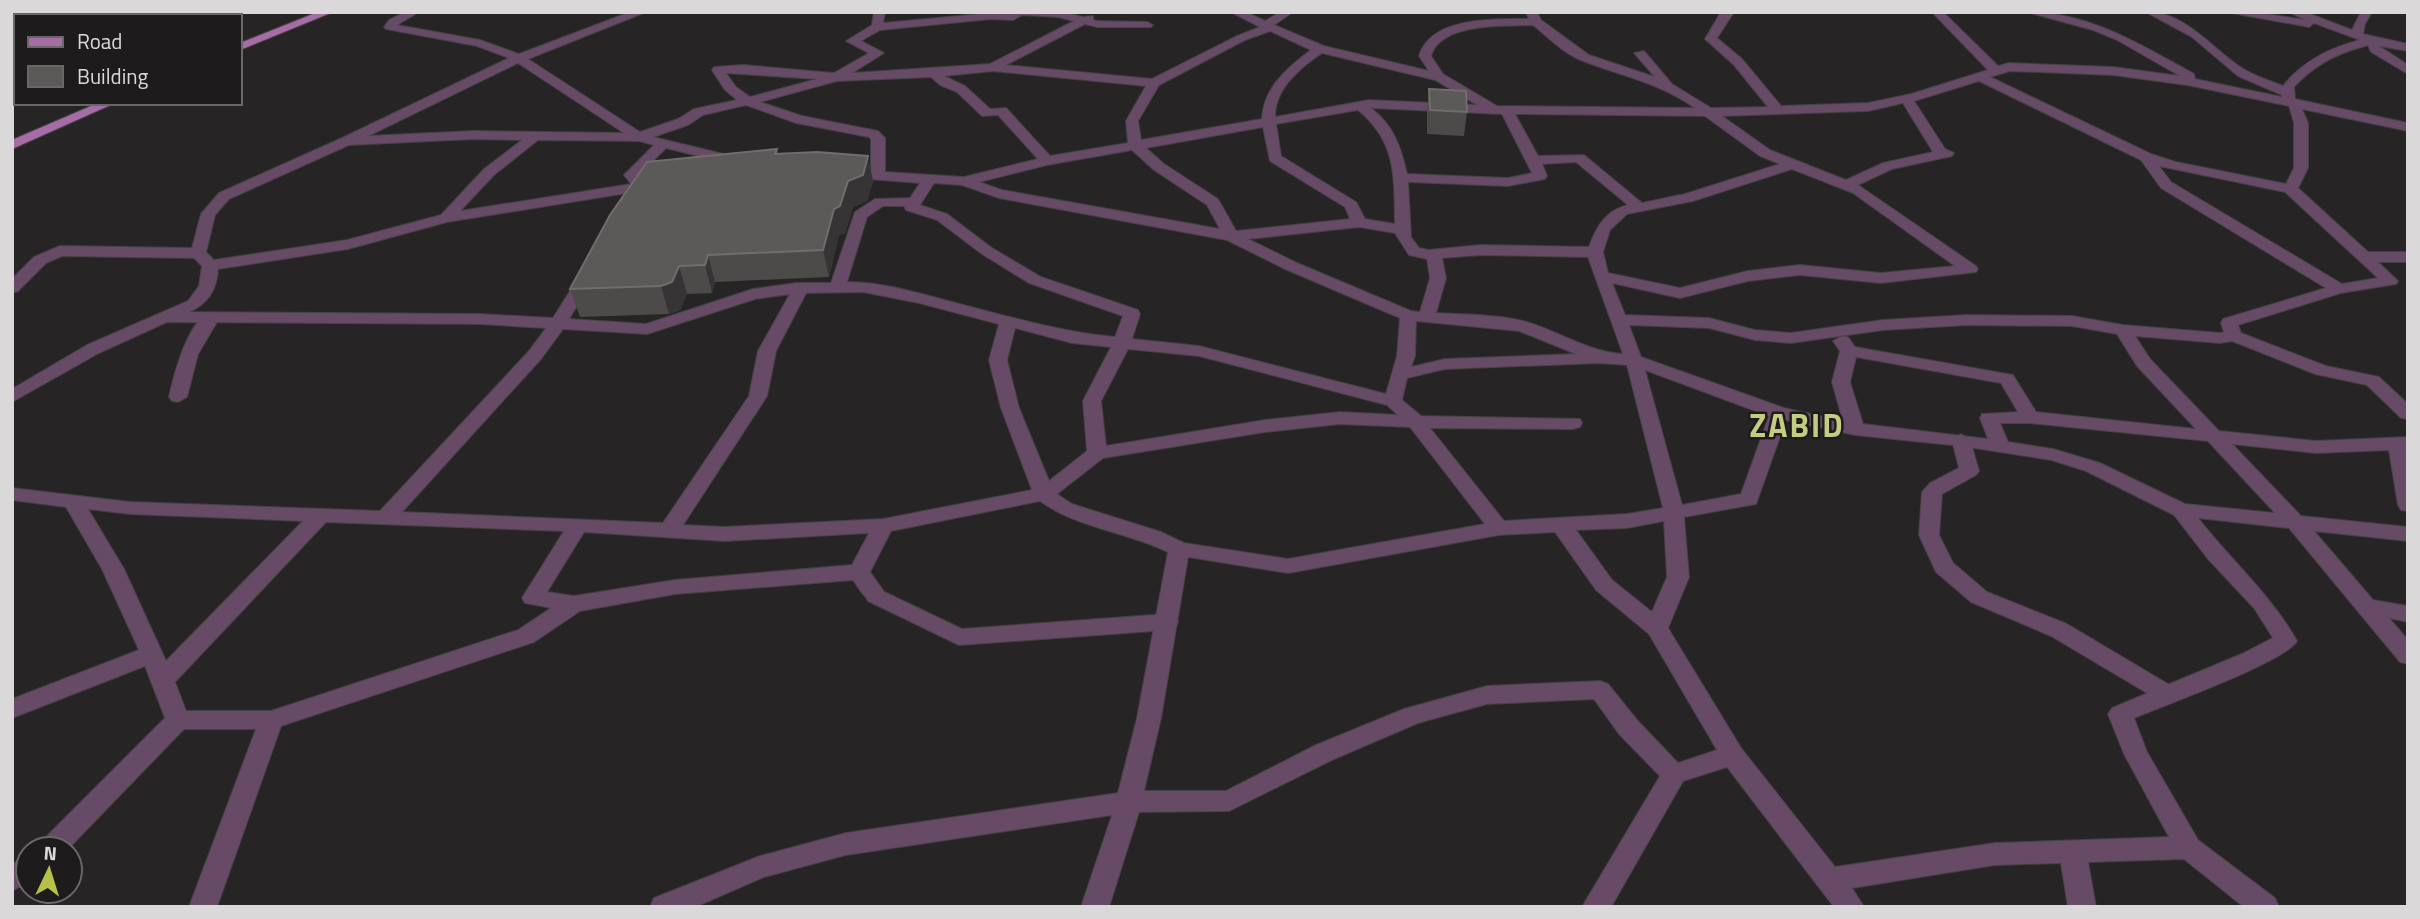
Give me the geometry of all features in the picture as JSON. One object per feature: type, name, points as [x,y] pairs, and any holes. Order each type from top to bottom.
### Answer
[{"type":"main road","points":[[242,35],[302,12]]},
{"type":"main road","points":[[242,46],[328,12]]},
{"type":"main road","points":[[12,133],[77,105]]},
{"type":"main road","points":[[12,145],[104,105]]},
{"type":"street","points":[[414,12],[393,22],[390,27],[480,43],[519,58],[639,136],[741,171]]},
{"type":"street","points":[[12,397],[93,349],[194,304],[207,291],[210,278],[204,259],[208,214],[224,196],[347,141],[519,58],[641,12]]},
{"type":"street","points":[[877,27],[880,12]]},
{"type":"street","points":[[347,141],[473,135],[639,136],[683,122],[699,113],[785,93],[836,77],[878,52],[852,41],[877,27],[991,16],[1013,17],[1020,12],[1058,14],[1116,26],[1147,25]]},
{"type":"street","points":[[993,67],[1099,12]]},
{"type":"street","points":[[1236,12],[1320,49],[1439,77],[1470,92],[1500,110],[1535,160],[1540,176],[1508,182],[1401,177]]},
{"type":"street","points":[[1288,12],[1268,26],[1154,83],[1132,121],[1135,145],[1159,167],[1213,202],[1231,236],[1291,266],[1408,316],[1490,321],[1521,326],[1600,358]]},
{"type":"street","points":[[1729,12],[1725,14],[1711,39],[1738,62],[1777,110]]},
{"type":"street","points":[[1937,12],[1996,71]]},
{"type":"street","points":[[2032,12],[2097,29],[2120,38],[2203,84]]},
{"type":"street","points":[[2151,12],[2196,35],[2242,73],[2291,99]]},
{"type":"street","points":[[2231,12],[2334,26]]},
{"type":"street","points":[[2294,12],[2372,41],[2407,47]]},
{"type":"street","points":[[2357,34],[2359,24],[2367,12]]},
{"type":"street","points":[[1439,77],[1425,56],[1428,46],[1452,29],[1534,17],[1570,49],[1586,58],[1672,88]]},
{"type":"street","points":[[2290,189],[2301,168],[2301,123],[2288,87],[2301,71],[2339,48],[2372,41]]},
{"type":"street","points":[[2372,41],[2375,50],[2408,70]]},
{"type":"street","points":[[1320,49],[1305,59],[1272,97],[1270,122],[1275,159],[1351,205],[1359,223]]},
{"type":"street","points":[[1602,276],[1680,293],[1748,276],[1800,270],[1881,278],[1970,269],[1858,190],[1765,153],[1672,88],[1640,52]]},
{"type":"street","points":[[878,174],[877,138],[873,134],[791,117],[748,101],[732,90],[718,70],[743,69],[836,77],[934,73],[993,67],[1154,83]]},
{"type":"street","points":[[964,181],[1047,161],[1361,106],[1421,104],[1500,110],[1705,112],[1868,107],[1907,99],[1996,71],[2025,67],[2113,71],[2203,84],[2291,99],[2408,127]]},
{"type":"street","points":[[934,73],[944,82],[961,89],[987,113],[1001,111],[1047,161]]},
{"type":"street","points":[[1979,76],[2146,157],[2173,166],[2290,189],[2390,281],[2339,289],[2230,323],[2235,336]]},
{"type":"street","points":[[1847,185],[1888,166],[1947,153],[1940,152],[1907,99]]},
{"type":"street","points":[[1361,106],[1382,123],[1394,147],[1401,177],[1403,237],[1414,252],[1595,252]]},
{"type":"street","points":[[446,218],[489,172],[535,136]]},
{"type":"street","points":[[641,187],[631,175],[662,144]]},
{"type":"street","points":[[2146,157],[2166,185],[2339,289]]},
{"type":"street","points":[[1535,160],[1579,158],[1640,208]]},
{"type":"street","points":[[1657,628],[1678,578],[1674,512],[1634,360],[1595,252],[1603,228],[1622,211],[1688,198],[1793,164]]},
{"type":"street","points":[[829,173],[964,181],[999,194],[1231,236],[1359,223],[1403,230]]},
{"type":"street","points":[[930,178],[911,207],[942,217],[987,251],[1034,280],[1132,314],[1122,345],[1092,401],[1097,453]]},
{"type":"street","points":[[627,210],[641,187],[649,181],[660,181]]},
{"type":"street","points":[[12,288],[40,260],[60,251],[204,259],[348,244],[446,218],[641,187]]},
{"type":"street","points":[[838,285],[860,215],[880,202],[915,202]]},
{"type":"street","points":[[1427,317],[1437,278],[1434,254]]},
{"type":"street","points":[[2366,257],[2408,257]]},
{"type":"street","points":[[385,518],[534,355],[558,324],[593,267]]},
{"type":"street","points":[[163,317],[480,319],[647,329],[753,294],[796,288],[863,286],[920,298],[1072,338],[1199,351],[1393,401],[1416,422],[1499,528]]},
{"type":"street","points":[[669,530],[758,396],[767,351],[795,304],[799,295],[796,288]]},
{"type":"street","points":[[1393,401],[1406,356],[1408,316]]},
{"type":"street","points":[[178,397],[185,359],[194,340],[212,317]]},
{"type":"street","points":[[1619,320],[1709,323],[1755,335],[1791,338],[1883,325],[1966,320],[2072,321],[2123,330],[2220,338],[2235,336],[2321,370],[2374,381],[2408,414]]},
{"type":"street","points":[[1008,322],[998,360],[1010,408],[1044,494],[1065,509],[1154,537],[1179,549],[1288,566],[1499,528],[1627,521],[1749,499],[1779,412]]},
{"type":"street","points":[[2123,330],[2143,362],[2295,522],[2408,656]]},
{"type":"street","points":[[1835,332],[1849,351],[2007,379],[2029,417]]},
{"type":"street","points":[[1849,351],[1841,382],[1855,429]]},
{"type":"street","points":[[1399,375],[1444,364],[1600,358],[1634,360],[1779,412],[1855,429],[1961,440],[2053,455],[2093,467],[2181,510],[2408,534]]},
{"type":"street","points":[[2000,446],[1989,418],[2029,417],[2316,447],[2402,443],[2408,505]]},
{"type":"street","points":[[12,494],[74,503],[723,534],[883,526],[1044,494],[1097,453],[1265,426],[1340,418],[1416,422],[1573,423]]},
{"type":"street","points":[[1961,440],[1969,471],[1932,492],[1929,535],[1944,568],[1979,597],[2059,631],[2165,693]]},
{"type":"street","points":[[74,503],[113,569],[178,720]]},
{"type":"street","points":[[2181,510],[2215,554],[2262,603],[2286,641],[2252,659],[2120,713],[2136,754],[2189,848],[2265,907]]},
{"type":"street","points":[[161,681],[321,515]]},
{"type":"street","points":[[1560,523],[1604,585],[1657,628],[1732,755],[1850,907]]},
{"type":"street","points":[[578,525],[533,597],[574,604],[675,587],[859,572]]},
{"type":"street","points":[[859,572],[883,526]]},
{"type":"street","points":[[1095,907],[1129,802],[1149,719],[1179,549]]},
{"type":"street","points":[[859,572],[876,596],[959,637],[1167,622]]},
{"type":"street","points":[[65,835],[178,720],[271,720],[526,636],[574,604]]},
{"type":"street","points":[[2365,606],[2408,614]]},
{"type":"street","points":[[12,709],[151,655]]},
{"type":"street","points":[[664,907],[760,867],[846,845],[1129,802],[1228,801],[1325,751],[1412,715],[1487,695],[1600,690],[1628,727],[1674,774]]},
{"type":"street","points":[[203,907],[271,720]]},
{"type":"street","points":[[1595,907],[1674,774],[1732,755]]},
{"type":"street","points":[[1829,880],[1994,854],[2189,848]]},
{"type":"street","points":[[2073,853],[2082,907]]},
{"type":"building","points":[[1429,89],[1466,91],[1467,112],[1430,110]]},
{"type":"building","points":[[777,149],[775,154],[817,152],[868,156],[863,175],[848,181],[840,206],[834,209],[823,250],[708,255],[705,265],[679,266],[672,282],[661,286],[570,289],[610,215],[647,162]]},
{"type":"district","name":"ZABID","points":[[1797,425]]}]
